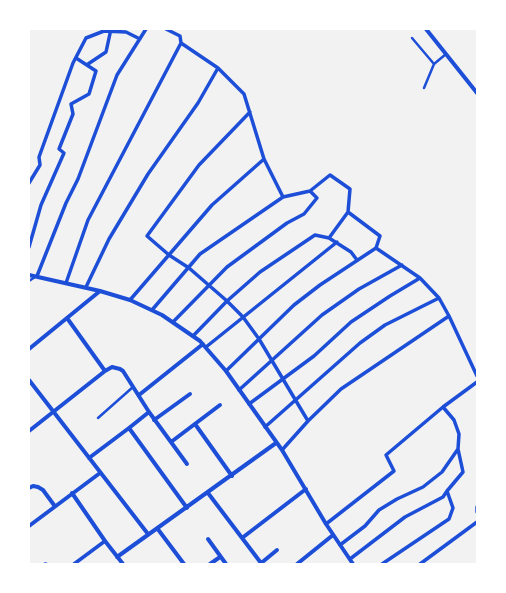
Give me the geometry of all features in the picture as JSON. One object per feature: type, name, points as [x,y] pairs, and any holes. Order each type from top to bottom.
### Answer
[{"type":"street","points":[[37,276],[66,203],[78,179],[117,75],[146,29]]},
{"type":"street","points":[[66,283],[88,220],[181,43],[180,36],[166,29]]},
{"type":"street","points":[[426,29],[477,93]]},
{"type":"street","points":[[29,183],[40,165],[39,157],[76,58],[86,38],[111,30],[126,32],[140,39]]},
{"type":"street","points":[[88,64],[106,52],[111,30]]},
{"type":"street","points":[[181,43],[218,68],[244,94],[264,159],[283,197]]},
{"type":"street","points":[[29,248],[41,205],[64,153],[59,149],[73,114],[71,104],[89,94],[96,71],[88,64],[76,58]]},
{"type":"street","points":[[86,287],[109,239],[140,187],[198,103],[218,68]]},
{"type":"street","points":[[250,112],[199,165],[147,236],[169,255],[189,268],[243,317],[259,339],[308,421]]},
{"type":"street","points":[[130,300],[212,205],[264,159]]},
{"type":"street","points":[[152,310],[200,254],[283,197],[310,191],[330,175],[350,189],[348,212],[329,238]]},
{"type":"street","points":[[173,322],[226,267],[288,223],[304,214],[317,198],[310,191]]},
{"type":"street","points":[[226,371],[294,305],[376,248],[380,236],[348,212]]},
{"type":"street","points":[[194,336],[227,301],[260,272],[315,235],[329,238],[337,242],[351,252],[358,260]]},
{"type":"street","points":[[139,395],[243,317],[337,242]]},
{"type":"street","points":[[376,248],[420,278],[439,298],[477,376]]},
{"type":"street","points":[[239,390],[322,315],[359,289],[402,265]]},
{"type":"street","points":[[29,275],[86,287],[130,300],[152,310],[194,336],[204,345],[226,371],[282,450],[326,524],[353,564]]},
{"type":"street","points":[[249,404],[314,356],[351,322],[420,278]]},
{"type":"street","points":[[29,349],[100,291]]},
{"type":"street","points":[[265,427],[295,398],[360,343],[385,324],[439,298]]},
{"type":"street","points":[[282,450],[308,421],[341,389],[449,316]]},
{"type":"street","points":[[67,318],[105,371]]},
{"type":"street","points":[[29,432],[105,371],[112,367],[120,368],[154,420],[187,464]]},
{"type":"street","points":[[29,380],[148,534]]},
{"type":"street","points":[[326,524],[394,471],[386,455],[443,407],[477,382]]},
{"type":"street","points":[[154,420],[190,394]]},
{"type":"street","points":[[171,442],[220,405]]},
{"type":"street","points":[[350,559],[405,517],[443,497],[463,472],[458,449],[459,434],[454,420],[443,407]]},
{"type":"street","points":[[89,458],[149,412]]},
{"type":"street","points":[[195,424],[232,476]]},
{"type":"street","points":[[129,428],[187,508]]},
{"type":"street","points":[[117,556],[187,508],[276,443]]},
{"type":"street","points":[[340,545],[364,526],[379,510],[397,499],[423,487],[442,472],[458,449]]},
{"type":"street","points":[[29,526],[100,473]]},
{"type":"street","points":[[29,488],[33,486],[43,490],[54,506]]},
{"type":"street","points":[[242,538],[306,489]]},
{"type":"street","points":[[382,564],[449,519],[453,508],[447,491]]},
{"type":"street","points":[[72,493],[104,541],[123,564]]},
{"type":"street","points":[[208,493],[260,563],[277,550]]},
{"type":"street","points":[[477,507],[477,512]]},
{"type":"street","points":[[420,564],[477,522]]},
{"type":"street","points":[[157,528],[184,564]]},
{"type":"street","points":[[297,564],[333,535]]},
{"type":"street","points":[[208,539],[226,564]]},
{"type":"street","points":[[74,564],[104,541]]},
{"type":"street","points":[[210,564],[220,557]]},
{"type":"lane","points":[[412,38],[434,64]]},
{"type":"lane","points":[[424,88],[434,64],[446,54]]},
{"type":"lane","points":[[29,281],[37,276]]},
{"type":"lane","points":[[98,418],[133,387]]}]
